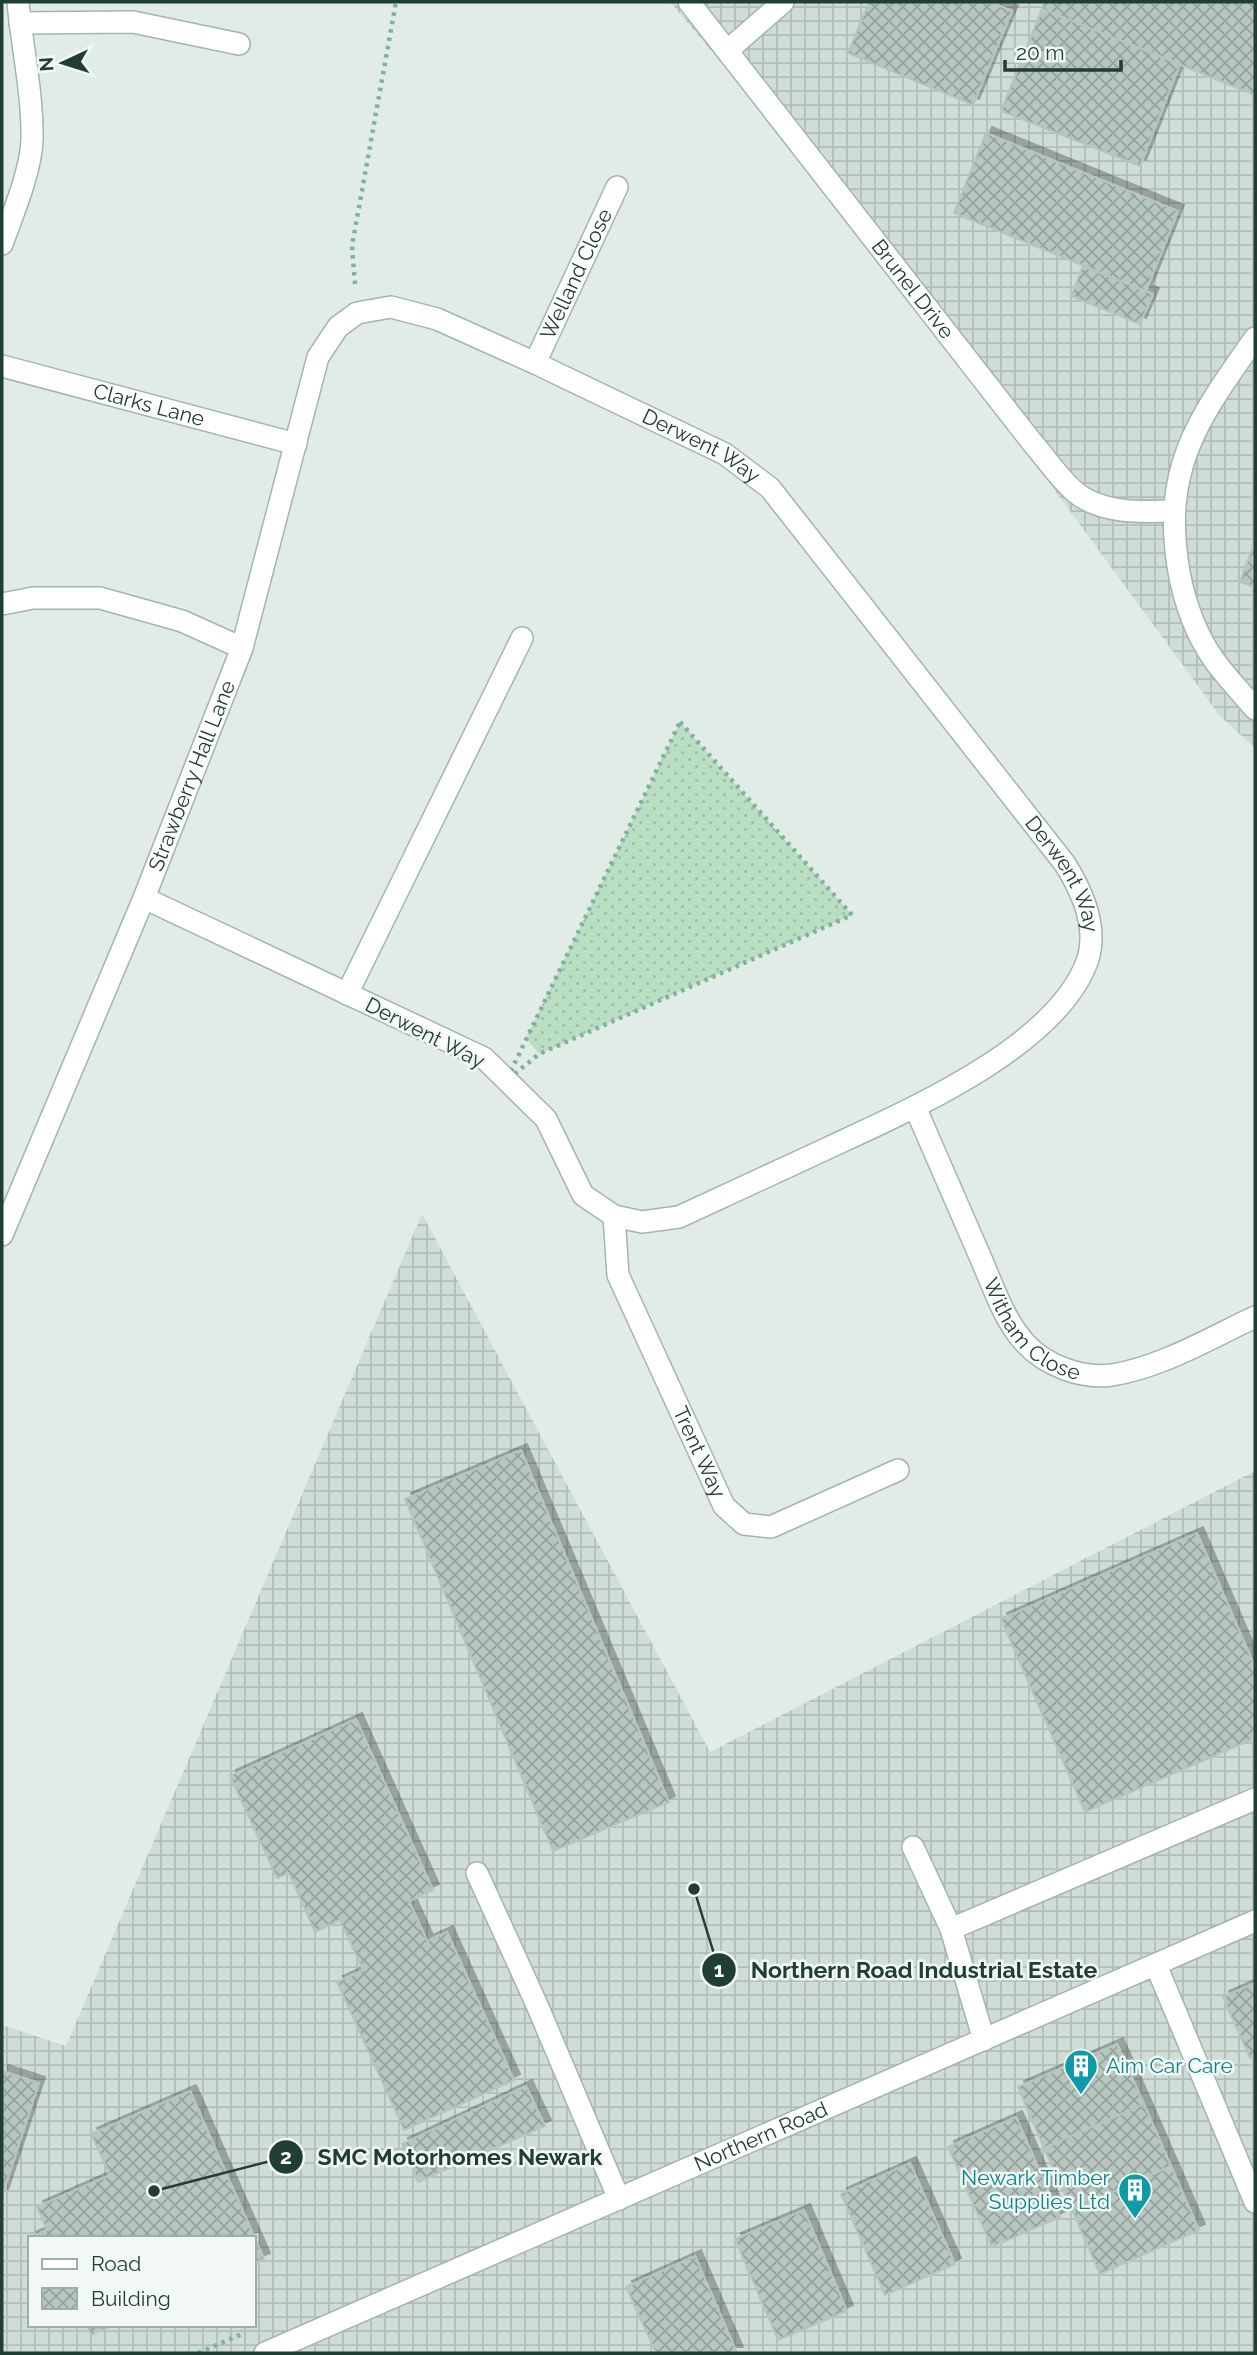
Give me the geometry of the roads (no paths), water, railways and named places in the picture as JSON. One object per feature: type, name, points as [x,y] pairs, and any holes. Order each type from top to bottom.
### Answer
[{"type":"street","points":[[2,244],[21,188],[32,144],[31,103],[18,2]]},
{"type":"street","name":"Brunel Drive","points":[[689,2],[1031,441],[1075,492],[1095,503],[1118,510],[1174,511]]},
{"type":"street","points":[[727,51],[783,2]]},
{"type":"street","points":[[20,23],[134,22],[239,44]]},
{"type":"street","name":"Welland Close","points":[[535,363],[617,187]]},
{"type":"street","name":"Derwent Way","points":[[144,898],[484,1058],[546,1119],[583,1195],[614,1216],[642,1222],[679,1217],[915,1107],[972,1076],[1038,1026],[1063,1001],[1088,958],[1092,932],[1078,885],[1065,864],[770,488],[725,454],[437,318],[391,307],[357,313]]},
{"type":"street","name":"Strawberry Hall Lane","points":[[2,1235],[144,898],[242,648],[318,357],[338,327],[357,313]]},
{"type":"street","points":[[1255,338],[1200,421],[1177,481],[1174,511],[1174,536],[1184,602],[1214,660],[1255,709]]},
{"type":"street","name":"Clarks Lane","points":[[2,366],[296,444]]},
{"type":"street","points":[[2,604],[33,598],[100,598],[183,621],[242,648]]},
{"type":"street","points":[[347,994],[522,638]]},
{"type":"street","name":"Witham Close","points":[[915,1107],[1002,1306],[1024,1342],[1042,1358],[1064,1369],[1086,1374],[1110,1375],[1137,1369],[1176,1354],[1255,1317]]},
{"type":"street","name":"Trent Way","points":[[614,1216],[618,1275],[724,1506],[744,1524],[771,1527],[898,1470]]},
{"type":"street","points":[[951,1929],[1255,1798]]},
{"type":"street","points":[[913,1847],[951,1929],[984,2040]]},
{"type":"street","points":[[477,1873],[620,2199]]},
{"type":"street","name":"Northern Road","points":[[265,2353],[1255,1921]]},
{"type":"street","points":[[1156,1965],[1255,2202]]},
{"type":"place","name":"Northern Road Industrial Estate","points":[[694,1889]]},
{"type":"place","name":"Aim Car Care","points":[[1081,2096]]},
{"type":"place","name":"SMC Motorhomes Newark","points":[[154,2191]]},
{"type":"place","name":"Newark Timber Supplies Ltd","points":[[1135,2220]]}]
